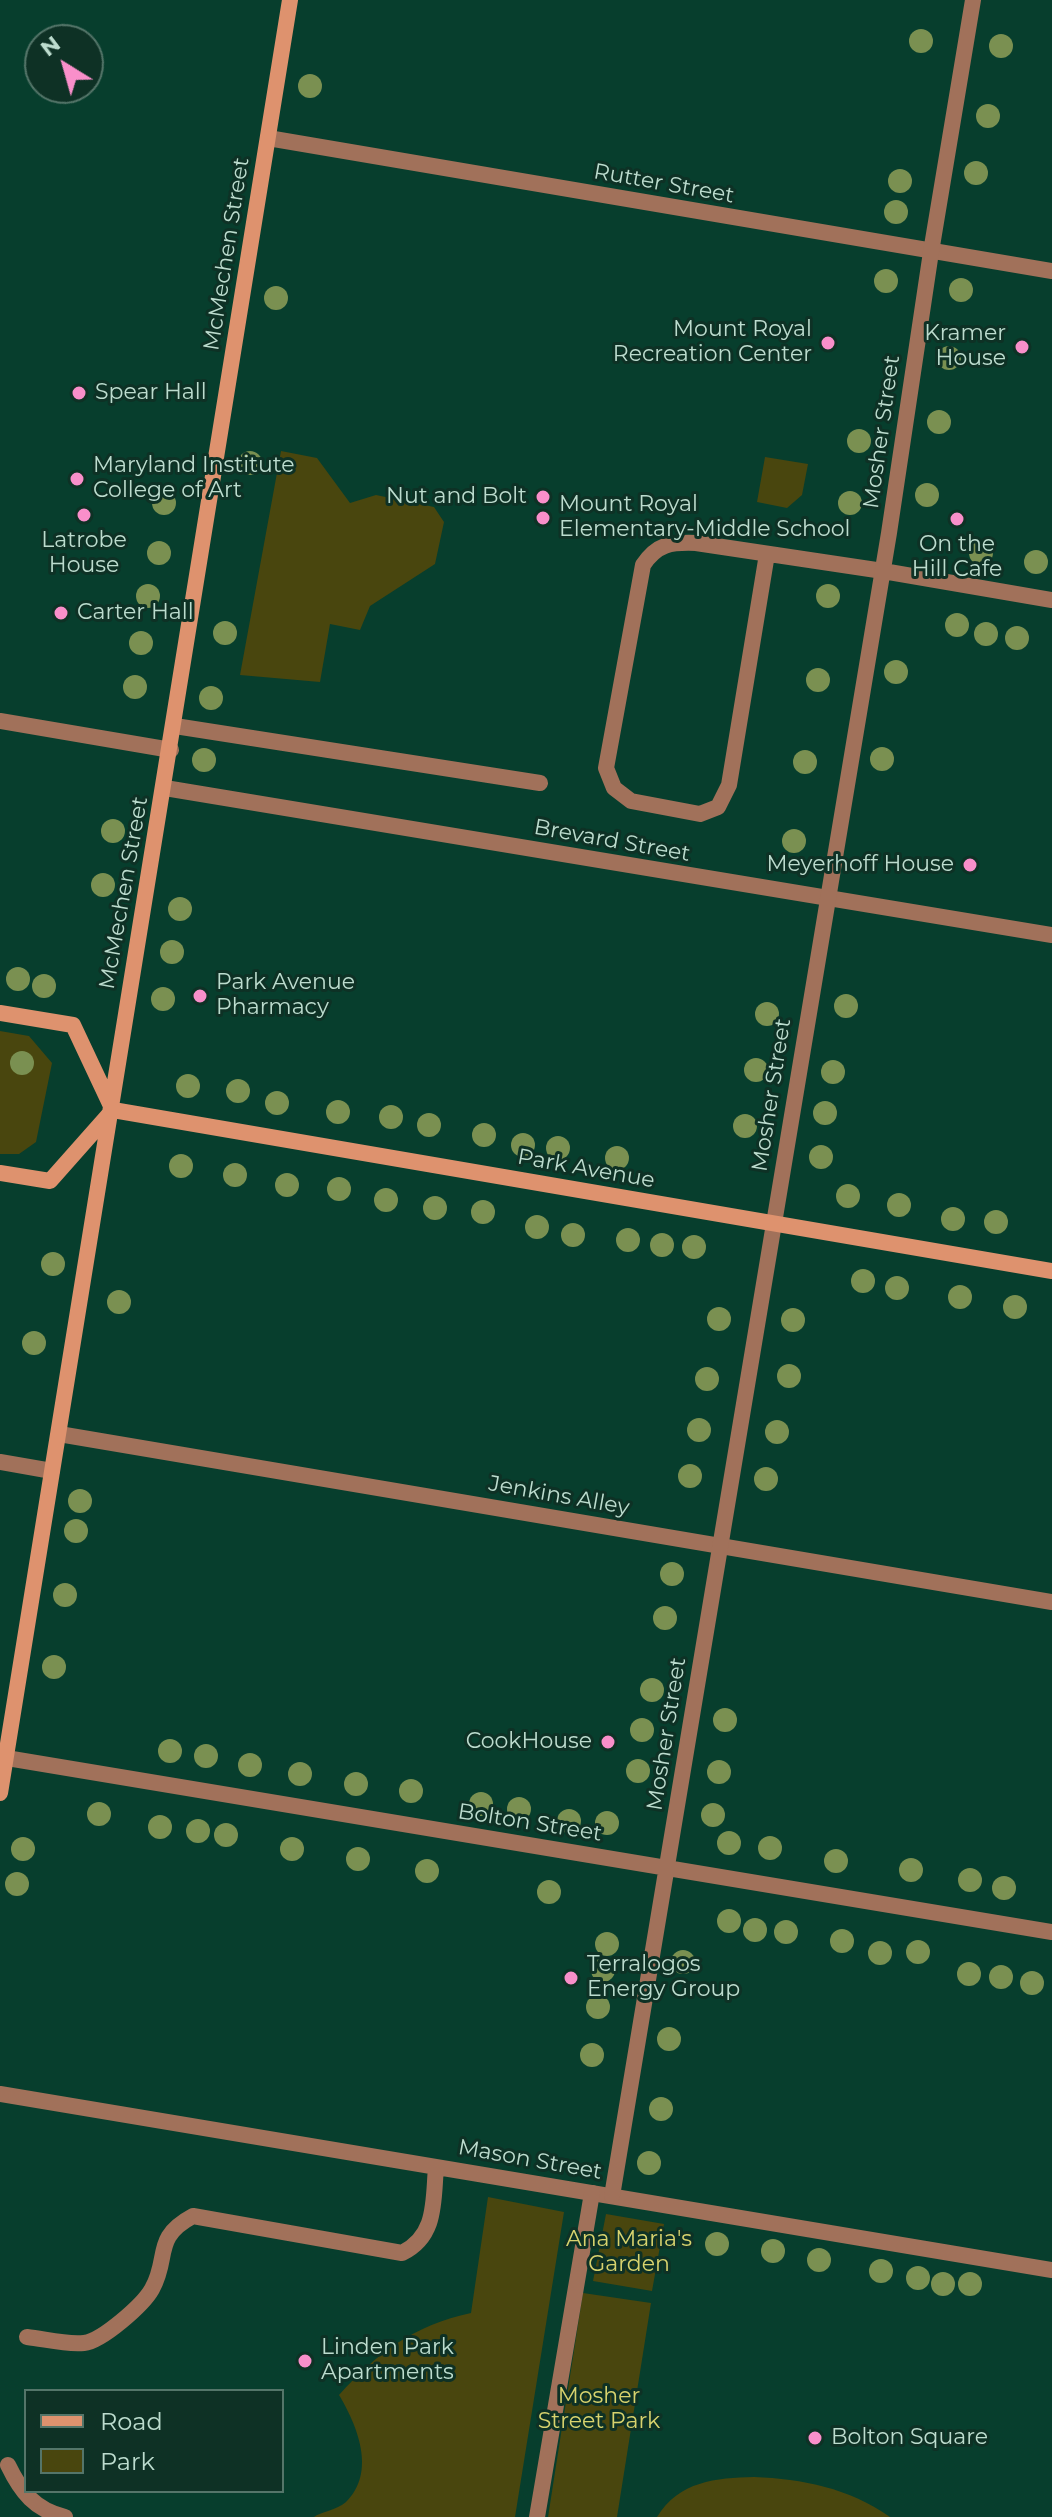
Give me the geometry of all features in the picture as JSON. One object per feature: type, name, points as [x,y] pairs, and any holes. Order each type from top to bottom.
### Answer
[{"type":"street","name":"McMechen Street","points":[[0,1793],[3,1758],[113,1110],[123,1026],[165,788],[290,0]]},
{"type":"street","name":"Mosher Street","points":[[612,2196],[883,571],[973,0]]},
{"type":"street","name":"Rutter Street","points":[[268,138],[1052,271]]},
{"type":"street","points":[[767,554],[729,785],[718,807],[700,814],[631,801],[614,788],[606,768],[643,565],[653,549],[673,543],[767,554],[1052,600]]},
{"type":"street","points":[[0,721],[171,750]]},
{"type":"street","points":[[175,726],[540,783]]},
{"type":"street","name":"Brevard Street","points":[[165,788],[1052,935]]},
{"type":"street","points":[[0,1013],[73,1025],[113,1110],[50,1181],[0,1173]]},
{"type":"street","name":"Park Avenue","points":[[113,1110],[1052,1271]]},
{"type":"street","name":"Jenkins Alley","points":[[59,1434],[1052,1602]]},
{"type":"street","points":[[0,1462],[52,1471]]},
{"type":"street","name":"Bolton Street","points":[[3,1758],[1052,1932]]},
{"type":"street","name":"Mason Street","points":[[0,2094],[1052,2270]]},
{"type":"street","points":[[27,2337],[85,2343],[106,2333],[153,2289],[164,2241],[176,2225],[193,2216],[402,2253],[413,2248],[430,2228],[436,2167]]},
{"type":"street","points":[[537,2517],[592,2193]]},
{"type":"street","points":[[8,2465],[19,2488],[33,2503],[65,2517]]},
{"type":"green space","points":[[281,451],[317,458],[350,503],[376,495],[434,507],[444,522],[435,564],[370,606],[360,630],[330,624],[320,682],[240,675]]},
{"type":"green space","points":[[765,457],[808,464],[802,495],[787,508],[757,502]]},
{"type":"green space","points":[[0,1031],[29,1036],[52,1063],[36,1142],[19,1154],[0,1154]]},
{"type":"green space","points":[[488,2197],[564,2212],[515,2517],[314,2517],[346,2502],[361,2477],[361,2448],[352,2420],[339,2395],[382,2354],[414,2333],[471,2313]]},
{"type":"green space","name":"Ana Maria's Garden","points":[[606,2214],[664,2224],[652,2291],[593,2281]]},
{"type":"green space","name":"Mosher Street Park","points":[[583,2293],[651,2303],[617,2517],[548,2517]]},
{"type":"green space","points":[[754,2477],[790,2480],[842,2492],[890,2517],[657,2517],[666,2505],[687,2489],[712,2481]]},
{"type":"place","name":"Mount Royal Recreation Center","points":[[828,343]]},
{"type":"place","name":"Kramer House","points":[[1022,347]]},
{"type":"place","name":"Spear Hall","points":[[79,393]]},
{"type":"place","name":"Maryland Institute College of Art","points":[[77,479]]},
{"type":"place","name":"Nut and Bolt","points":[[543,497]]},
{"type":"place","name":"Latrobe House","points":[[84,515]]},
{"type":"place","name":"Mount Royal Elementary-Middle School","points":[[543,518]]},
{"type":"place","name":"On the Hill Cafe","points":[[957,519]]},
{"type":"place","name":"Carter Hall","points":[[61,613]]},
{"type":"place","name":"Meyerhoff House","points":[[970,865]]},
{"type":"place","name":"Park Avenue Pharmacy","points":[[200,996]]},
{"type":"place","name":"CookHouse","points":[[608,1742]]},
{"type":"place","name":"Terralogos Energy Group","points":[[571,1978]]},
{"type":"place","name":"Linden Park Apartments","points":[[305,2361]]},
{"type":"place","name":"Bolton Square","points":[[815,2438]]}]
